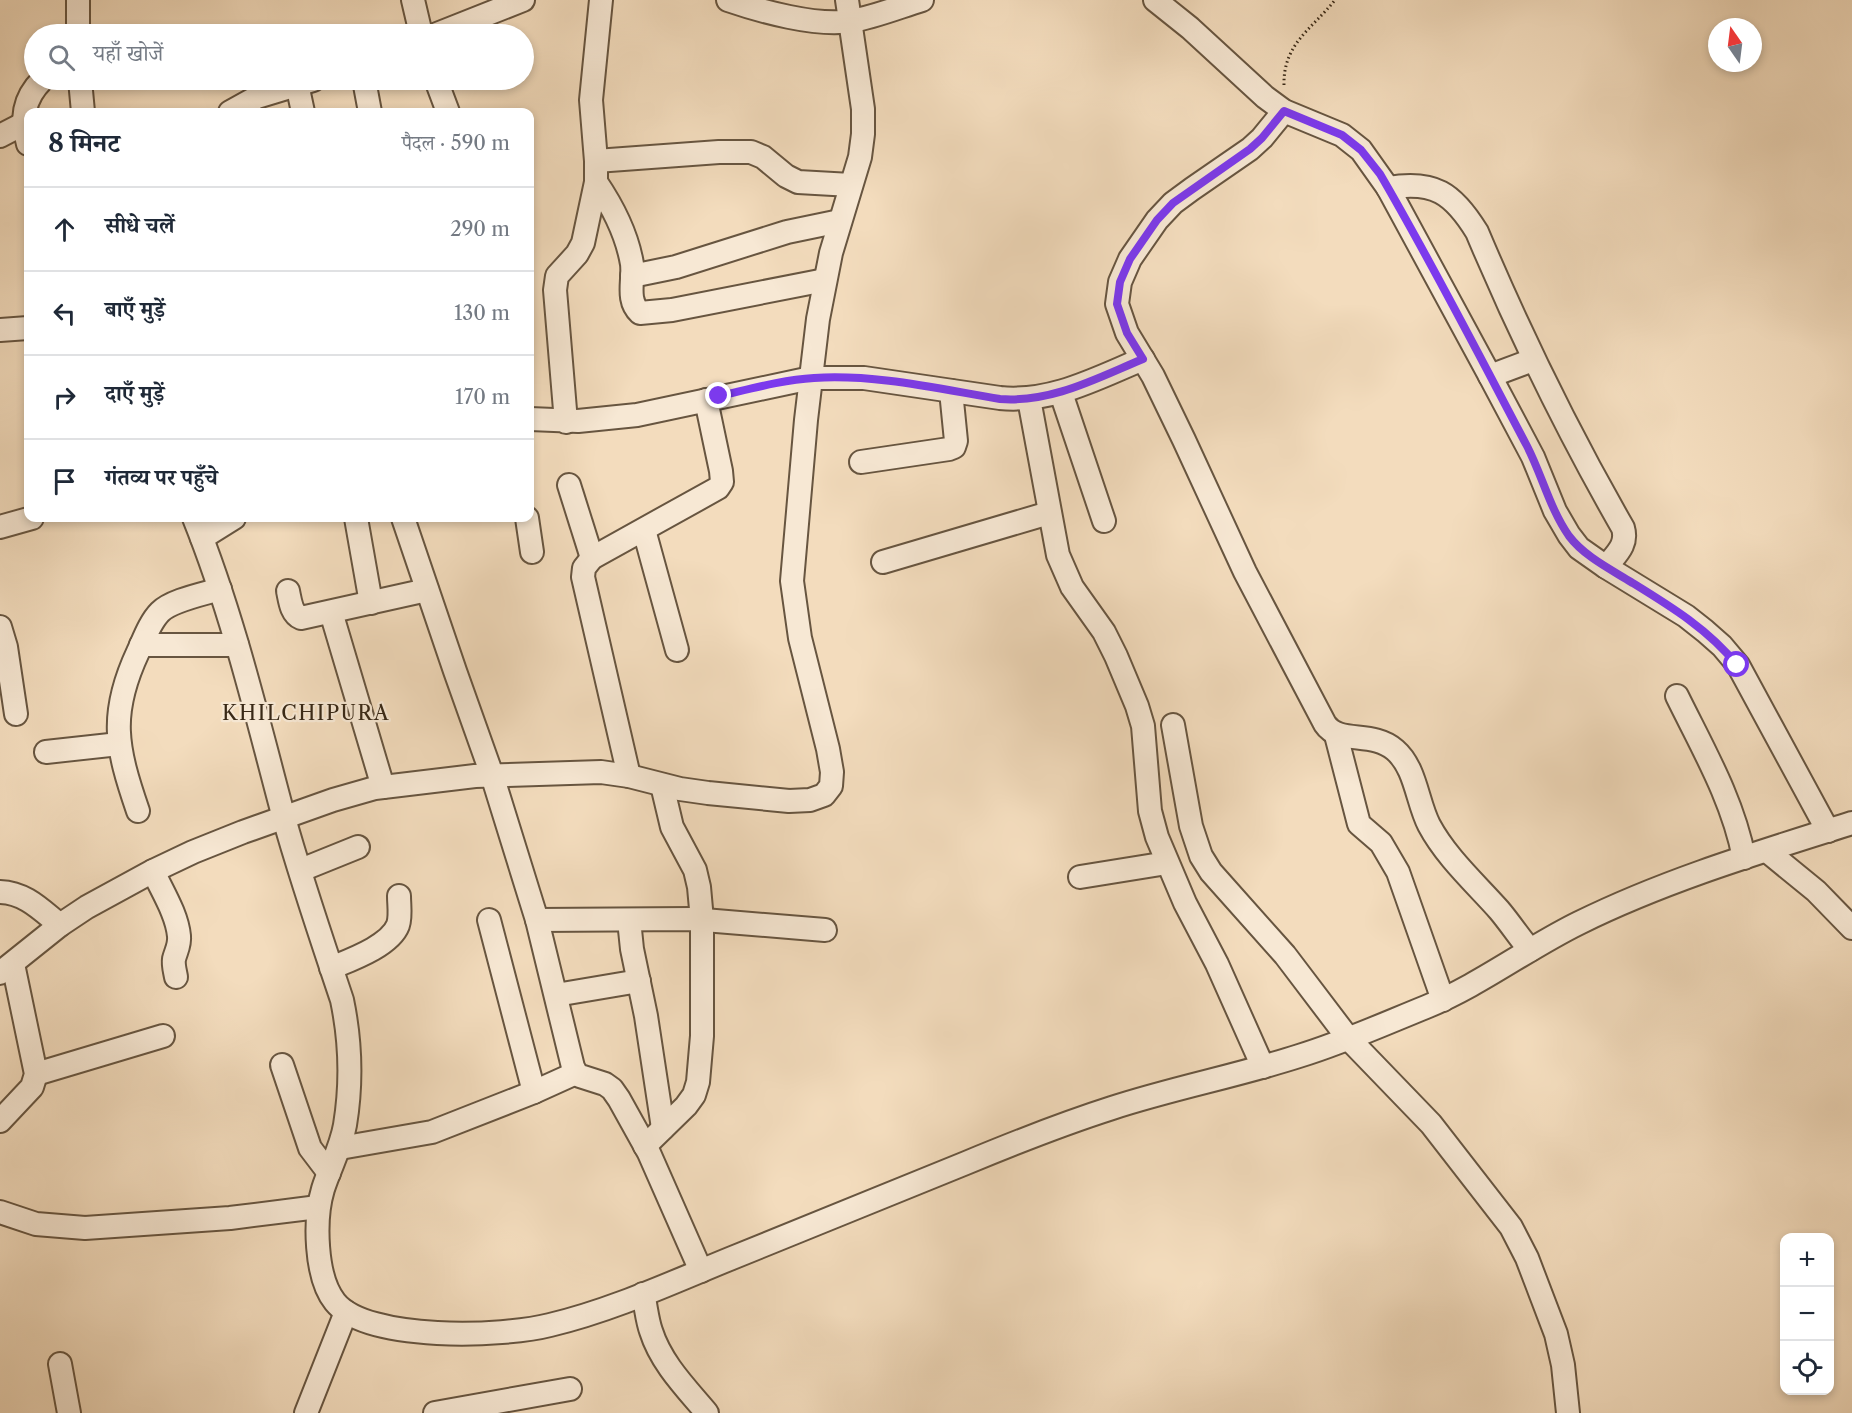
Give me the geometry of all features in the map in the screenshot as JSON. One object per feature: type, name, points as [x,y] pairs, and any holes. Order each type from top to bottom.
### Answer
[{"type":"street","points":[[78,0],[78,24]]},
{"type":"street","points":[[413,0],[419,24]]},
{"type":"street","points":[[462,24],[523,0]]},
{"type":"street","points":[[566,422],[555,290],[557,276],[577,254],[583,243],[596,172],[591,100],[601,0]]},
{"type":"street","points":[[728,0],[780,15],[824,21],[849,11],[922,0]]},
{"type":"street","points":[[1155,0],[1284,111],[1342,135],[1361,150],[1388,188],[1490,376],[1533,457],[1555,511],[1569,535],[1580,548],[1606,567],[1686,616],[1722,646],[1737,665],[1828,831]]},
{"type":"street","points":[[0,1121],[32,1087],[36,1074],[6,969],[60,926],[87,908],[153,871],[203,848],[333,800],[418,781],[492,775],[601,772],[699,792],[789,801],[810,800],[824,795],[831,786],[832,772],[828,749],[800,638],[792,581],[811,378],[825,280],[840,220],[860,158],[863,134],[863,109],[849,11]]},
{"type":"street","points":[[26,108],[34,90]]},
{"type":"street","points":[[81,90],[83,108]]},
{"type":"street","points":[[237,108],[257,97],[279,90]]},
{"type":"street","points":[[303,108],[304,90]]},
{"type":"street","points":[[366,90],[369,108]]},
{"type":"street","points":[[440,90],[446,108]]},
{"type":"street","points":[[1284,111],[1250,149],[1173,203],[1157,220],[1130,259],[1120,282],[1117,304],[1127,333],[1143,359],[1184,440],[1245,572],[1325,724],[1336,735],[1370,738],[1395,750],[1407,766],[1429,825],[1442,844],[1530,950]]},
{"type":"street","points":[[0,136],[24,134]]},
{"type":"street","points":[[596,172],[637,160],[719,152],[751,152],[763,157],[786,176],[798,182],[851,184]]},
{"type":"street","points":[[596,172],[629,248],[632,276],[630,287],[635,309],[640,314],[825,280]]},
{"type":"street","points":[[1388,188],[1409,184],[1424,185],[1440,191],[1466,213],[1477,232],[1533,360],[1585,461],[1623,528],[1624,544],[1606,567]]},
{"type":"street","points":[[632,276],[676,267],[787,232],[840,220]]},
{"type":"street","points":[[0,330],[24,328]]},
{"type":"street","points":[[534,419],[566,422],[637,415],[811,378],[864,378],[1000,399],[1029,399],[1061,393],[1143,359]]},
{"type":"street","points":[[1490,376],[1533,360]]},
{"type":"street","points":[[861,462],[954,447],[956,441],[951,391]]},
{"type":"street","points":[[1061,393],[1104,521]]},
{"type":"street","points":[[1029,399],[1058,555],[1066,576],[1104,632],[1137,706],[1145,743],[1150,811],[1157,837],[1185,903],[1217,964],[1263,1066]]},
{"type":"street","points":[[629,776],[584,568],[592,558],[718,488],[722,482],[706,400]]},
{"type":"street","points":[[569,485],[592,558]]},
{"type":"street","points":[[883,562],[1049,513]]},
{"type":"street","points":[[0,526],[24,520]]},
{"type":"street","points":[[220,522],[198,528],[220,589],[257,712],[284,818],[342,1000],[350,1049],[349,1088],[340,1148],[318,1207],[321,1269],[326,1288],[336,1304],[346,1312],[372,1324],[444,1333],[516,1331],[549,1326],[643,1294],[1023,1139],[1114,1107],[1304,1055],[1443,1000],[1579,923],[1639,896],[1744,858],[1852,823]]},
{"type":"street","points":[[357,522],[371,603]]},
{"type":"street","points":[[404,522],[492,775],[537,920],[570,1059],[576,1073],[587,1079],[606,1084],[612,1089],[645,1146],[701,1271]]},
{"type":"street","points":[[528,522],[532,552]]},
{"type":"street","points":[[644,531],[677,650]]},
{"type":"street","points":[[138,811],[119,744],[118,714],[128,674],[154,620],[166,607],[220,589]]},
{"type":"street","points":[[288,591],[296,616],[302,618],[427,590]]},
{"type":"street","points":[[331,612],[383,787]]},
{"type":"street","points":[[0,627],[6,647],[16,714]]},
{"type":"street","points":[[141,645],[237,645]]},
{"type":"street","points":[[1677,696],[1726,796],[1740,837],[1744,858]]},
{"type":"street","points":[[1173,725],[1191,826],[1201,856],[1211,872],[1285,955],[1348,1038],[1431,1124],[1511,1227],[1527,1258],[1556,1334],[1563,1365],[1568,1413]]},
{"type":"street","points":[[1336,735],[1359,824],[1381,843],[1398,872],[1443,1000]]},
{"type":"street","points":[[46,752],[119,744]]},
{"type":"street","points":[[645,1146],[686,1106],[694,1095],[698,1082],[702,1036],[702,920],[699,887],[695,870],[672,827],[662,785]]},
{"type":"street","points":[[301,870],[358,847]]},
{"type":"street","points":[[1767,851],[1816,891],[1852,928]]},
{"type":"street","points":[[1080,877],[1167,863]]},
{"type":"street","points":[[153,871],[177,924],[179,948],[174,956],[173,964],[176,977]]},
{"type":"street","points":[[0,892],[12,892],[26,897],[60,926]]},
{"type":"street","points":[[331,968],[372,950],[393,933],[398,925],[399,896]]},
{"type":"street","points":[[489,920],[534,1092]]},
{"type":"street","points":[[537,920],[702,920],[825,930]]},
{"type":"street","points":[[629,920],[632,950],[663,1128]]},
{"type":"street","points":[[556,995],[639,981]]},
{"type":"street","points":[[36,1074],[163,1036]]},
{"type":"street","points":[[282,1065],[310,1148],[329,1173]]},
{"type":"street","points":[[340,1148],[432,1132],[576,1073]]},
{"type":"street","points":[[0,1212],[36,1224],[85,1228],[230,1218],[318,1207]]},
{"type":"street","points":[[643,1294],[651,1330],[658,1348],[667,1363],[707,1413]]},
{"type":"street","points":[[306,1413],[346,1312]]},
{"type":"street","points":[[60,1364],[69,1413]]},
{"type":"street","points":[[435,1413],[570,1389]]},
{"type":"path","points":[[1284,111],[1283,76],[1286,59],[1296,43],[1335,0]]},
{"type":"district","name":"KHILCHIPURA","points":[[306,713]]},
{"type":"route","points":[[719,396],[811,378],[838,377],[864,378],[1000,399],[1041,398],[1061,393],[1143,359],[1127,333],[1117,304],[1120,282],[1130,259],[1157,220],[1173,203],[1250,149],[1284,111],[1342,135],[1361,150],[1380,174],[1533,457],[1555,511],[1569,535],[1580,548],[1606,567],[1686,616],[1722,646],[1737,665]]}]
